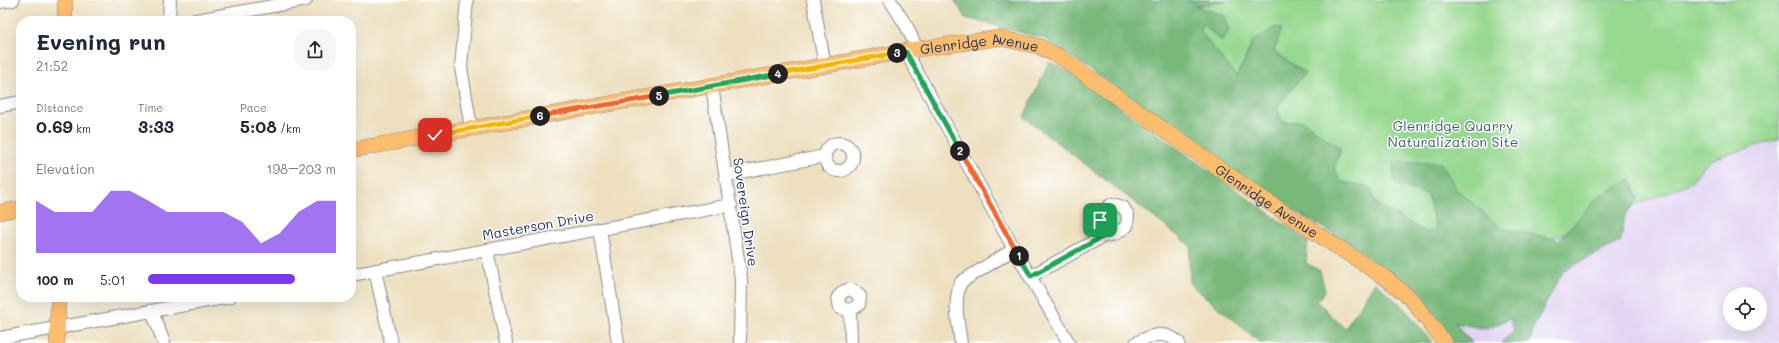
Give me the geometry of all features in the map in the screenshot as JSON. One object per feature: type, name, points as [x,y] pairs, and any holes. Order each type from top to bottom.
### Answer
[{"type":"main road","points":[[65,0],[65,16]]},
{"type":"main road","name":"Glenridge Avenue","points":[[356,149],[825,66],[999,38],[1038,46],[1060,57],[1256,194],[1387,279],[1411,299],[1445,343]]},
{"type":"main road","points":[[0,212],[16,209]]},
{"type":"main road","points":[[57,343],[58,302]]},
{"type":"street","points":[[0,2],[13,0]]},
{"type":"street","points":[[169,16],[170,0]]},
{"type":"street","points":[[213,16],[270,3],[306,0]]},
{"type":"street","points":[[467,0],[461,67],[471,128]]},
{"type":"street","points":[[813,0],[825,66]]},
{"type":"street","points":[[890,0],[907,27],[912,51],[1014,249],[1069,343]]},
{"type":"street","name":"Sovereign Drive","points":[[712,86],[741,279],[740,343]]},
{"type":"street","points":[[0,106],[16,103]]},
{"type":"street","points":[[726,175],[825,156]]},
{"type":"street","name":"Masterson Drive","points":[[356,274],[731,205]]},
{"type":"street","points":[[600,229],[618,343]]},
{"type":"street","points":[[1031,276],[1102,237]]},
{"type":"street","points":[[961,343],[956,306],[957,291],[961,282],[1014,249]]},
{"type":"street","points":[[487,250],[506,343]]},
{"type":"street","points":[[375,270],[391,343]]},
{"type":"street","points":[[0,338],[202,302]]},
{"type":"street","points":[[850,310],[851,343]]},
{"type":"street","points":[[152,311],[164,343]]},
{"type":"street","points":[[1136,343],[1148,337],[1165,335],[1179,343]]},
{"type":"shaded area","points":[[1779,139],[1779,343],[1454,343],[1417,292],[1690,183],[1709,160]]},
{"type":"green space","points":[[954,0],[1228,0],[1196,6],[1225,16],[1229,30],[1222,41],[1202,24],[1200,31],[1236,76],[1243,64],[1252,42],[1276,27],[1282,29],[1274,51],[1305,73],[1277,107],[1282,122],[1303,121],[1341,149],[1334,168],[1341,182],[1370,187],[1375,203],[1425,232],[1436,231],[1428,195],[1394,183],[1393,162],[1441,163],[1456,189],[1501,228],[1559,240],[1599,196],[1631,179],[1638,199],[1624,218],[1621,241],[1563,271],[1533,328],[1530,343],[1501,343],[1514,331],[1510,318],[1488,329],[1455,323],[1472,343],[1450,343],[1415,293],[1352,245],[1269,196],[1151,111],[1045,39],[966,18]]},
{"type":"green space","name":"Glenridge Quarry Naturalization Site","points":[[1188,0],[1779,0],[1779,139],[1709,160],[1690,183],[1417,292],[1155,5]]},
{"type":"green space","points":[[1049,62],[1072,73],[1308,241],[1306,263],[1320,271],[1325,291],[1317,301],[1345,329],[1375,282],[1403,307],[1433,343],[1261,343],[1190,284],[1189,258],[1191,246],[1024,117]]},
{"type":"route","points":[[435,135],[906,52],[1014,249],[1031,276],[1102,237],[1100,220]]}]
